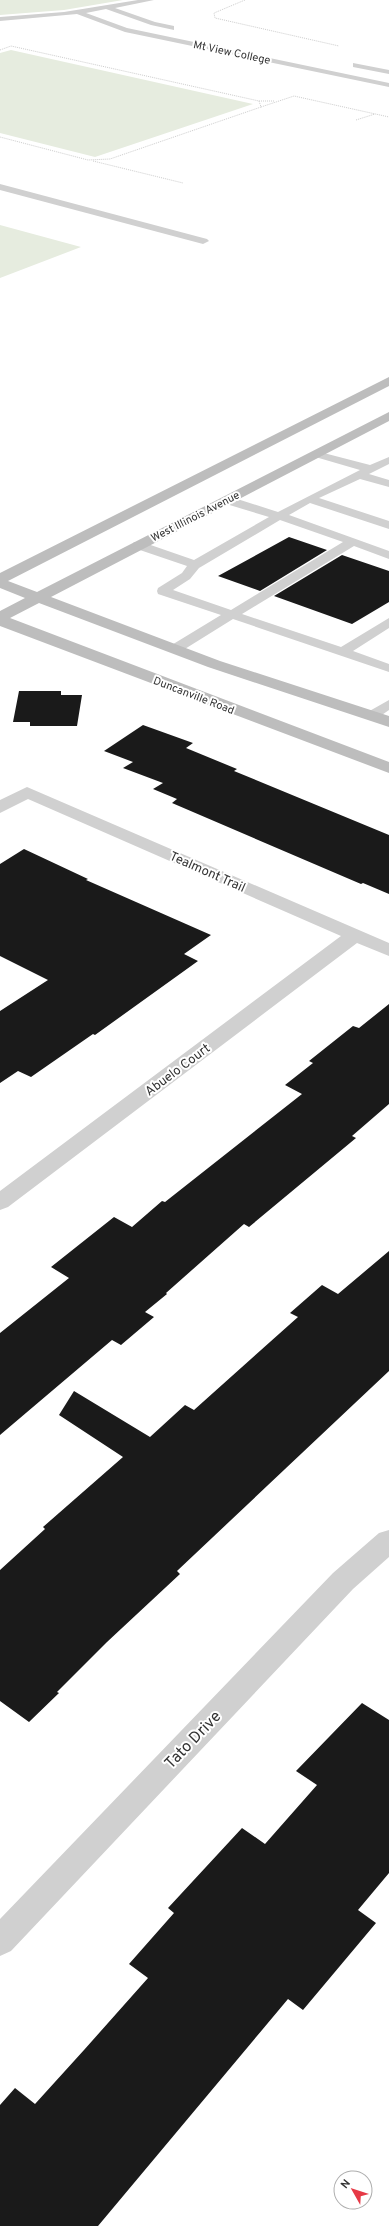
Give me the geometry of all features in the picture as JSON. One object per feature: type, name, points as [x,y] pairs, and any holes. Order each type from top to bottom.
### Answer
[{"type":"main road","points":[[0,578],[389,381]]},
{"type":"main road","points":[[340,407],[387,419]]},
{"type":"main road","name":"West Illinois Avenue","points":[[0,616],[387,419]]},
{"type":"main road","points":[[0,583],[175,649],[389,722]]},
{"type":"main road","name":"Duncanville Road","points":[[0,620],[389,768]]},
{"type":"street","points":[[0,187],[203,241]]},
{"type":"street","name":"Tealmont Trail","points":[[0,808],[27,792],[389,950]]},
{"type":"street","name":"Abuelo Court","points":[[0,1202],[354,935]]},
{"type":"street","name":"Tato Drive","points":[[0,1941],[343,1581],[389,1541]]},
{"type":"lane","name":"Mt View College","points":[[0,19],[78,12],[151,0]]},
{"type":"lane","name":"Mt View College","points":[[108,8],[153,24],[176,28]]},
{"type":"lane","name":"Mt View College","points":[[78,12],[125,30],[389,85]]},
{"type":"lane","points":[[351,64],[389,72]]},
{"type":"lane","points":[[316,454],[371,469]]},
{"type":"lane","points":[[389,460],[309,499],[279,516],[195,565],[186,576],[163,591],[389,668]]},
{"type":"lane","points":[[359,475],[389,484]]},
{"type":"lane","points":[[309,499],[389,525]]},
{"type":"lane","points":[[227,500],[279,516],[389,555]]},
{"type":"lane","points":[[175,649],[352,541]]},
{"type":"lane","points":[[138,546],[195,565]]},
{"type":"lane","points":[[342,652],[389,622]]},
{"type":"lane","points":[[371,716],[389,704]]},
{"type":"path","points":[[245,0],[214,13],[215,18],[346,47]]},
{"type":"path","points":[[0,50],[11,46],[259,101],[279,101]]},
{"type":"path","points":[[88,160],[110,159],[294,96],[389,117]]},
{"type":"path","points":[[259,101],[261,107]]},
{"type":"path","points":[[356,120],[376,114]]},
{"type":"path","points":[[0,137],[183,183]]},
{"type":"path","points":[[110,159],[110,165]]},
{"type":"shaded area","points":[[0,0],[123,0],[64,10],[0,15]]},
{"type":"shaded area","points":[[11,50],[253,104],[95,157],[0,133],[0,53]]},
{"type":"shaded area","points":[[0,225],[81,247],[0,278]]},
{"type":"building","points":[[289,537],[327,550],[260,591],[218,576]]},
{"type":"building","points":[[342,555],[389,571],[389,602],[352,624],[274,596]]},
{"type":"building","points":[[19,691],[61,691],[61,695],[82,695],[77,726],[30,726],[30,722],[13,722]]},
{"type":"building","points":[[143,725],[193,743],[186,748],[237,769],[234,771],[389,835],[389,894],[363,883],[361,884],[172,803],[177,799],[153,789],[163,783],[123,768],[133,762],[104,751]]},
{"type":"building","points":[[24,849],[88,879],[86,880],[211,935],[184,954],[198,961],[95,1035],[93,1034],[31,1077],[18,1071],[0,1083],[0,1011],[48,980],[0,956],[0,864]]},
{"type":"building","points":[[389,1004],[389,1104],[352,1136],[356,1138],[249,1227],[244,1224],[145,1312],[154,1317],[121,1345],[112,1340],[0,1435],[0,1333],[69,1278],[51,1267],[114,1217],[132,1227],[162,1201],[165,1202],[302,1094],[285,1085],[313,1063],[309,1061],[353,1026],[359,1028]]},
{"type":"building","points":[[389,1251],[389,1371],[177,1571],[180,1574],[107,1642],[57,1692],[59,1693],[29,1722],[0,1701],[0,1570],[45,1529],[43,1527],[123,1457],[59,1415],[74,1391],[150,1437],[185,1405],[194,1410],[298,1317],[290,1313],[322,1285],[338,1294]]},
{"type":"building","points":[[362,1703],[389,1720],[389,1873],[358,1910],[376,1923],[303,2010],[288,1999],[98,2226],[0,2226],[0,2105],[15,2088],[35,2104],[84,2050],[148,1978],[129,1964],[174,1913],[168,1908],[242,1828],[265,1844],[317,1785],[296,1771]]}]
